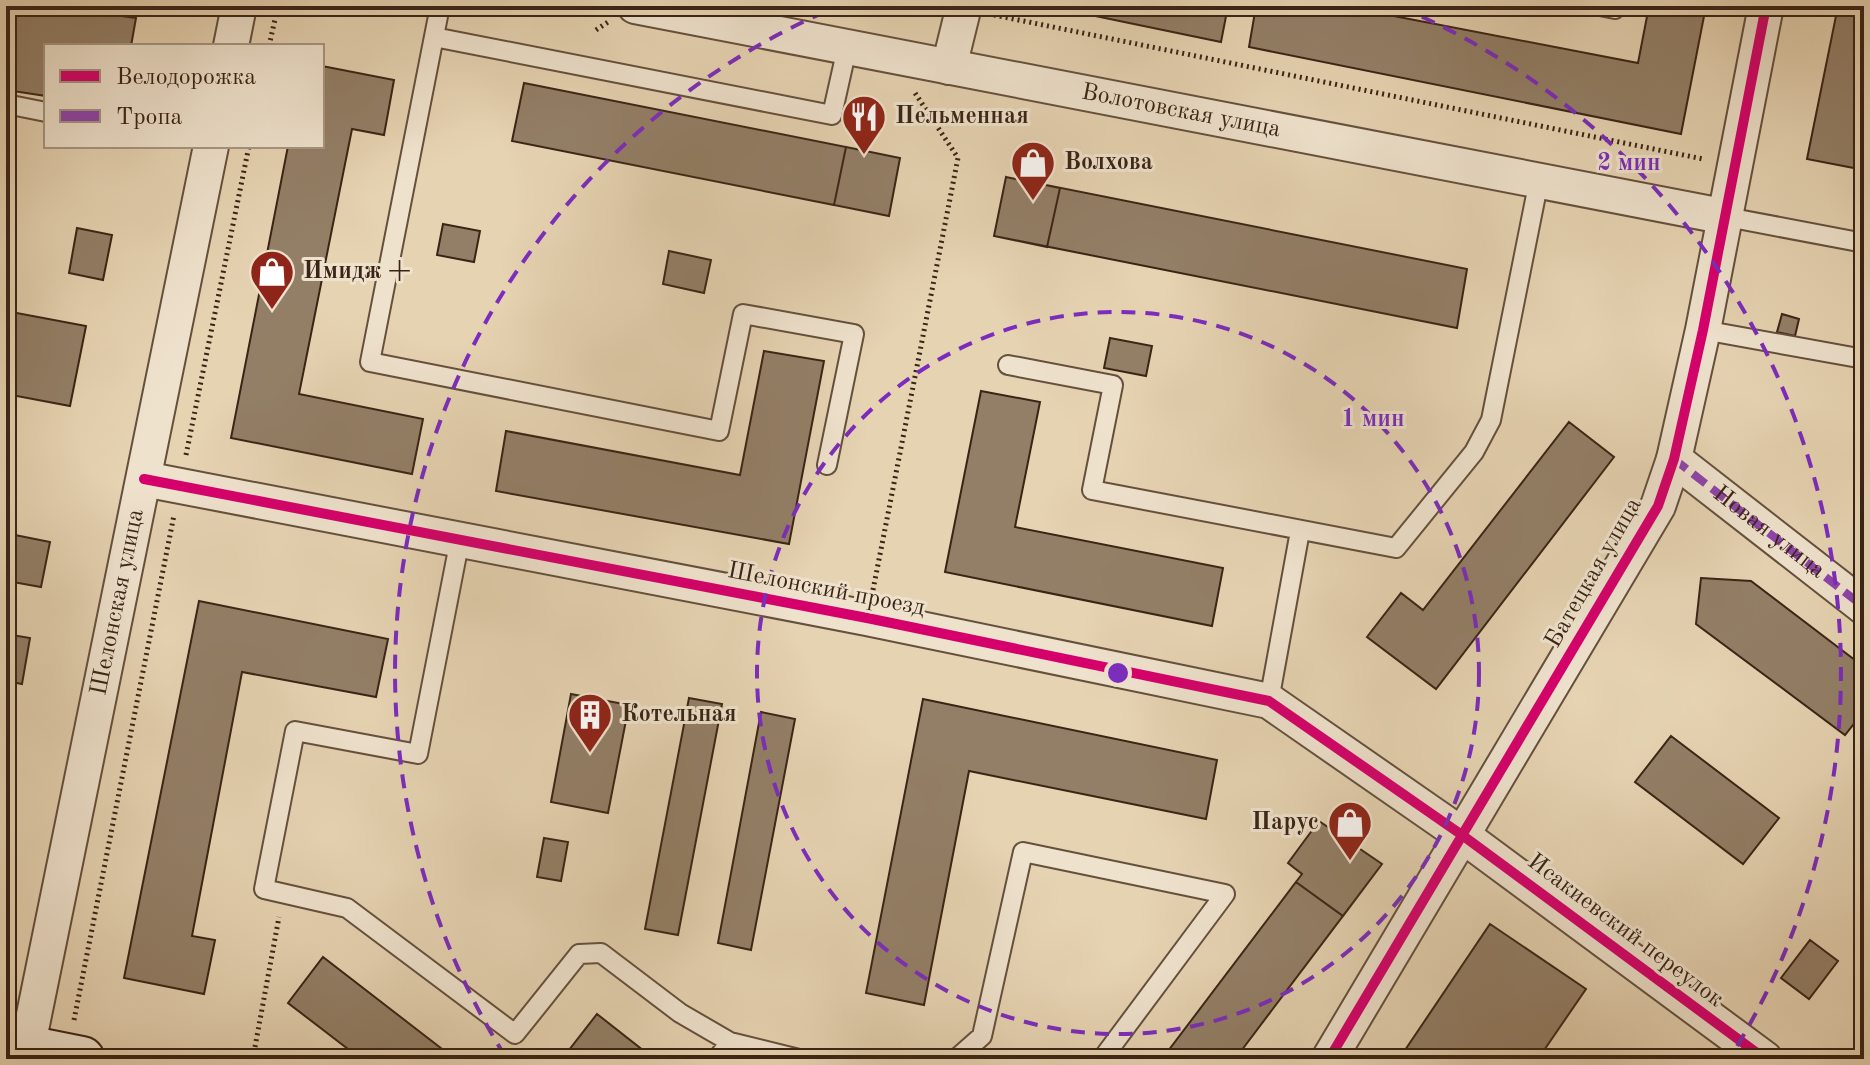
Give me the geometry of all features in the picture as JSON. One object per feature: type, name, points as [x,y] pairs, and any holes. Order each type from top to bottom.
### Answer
[{"type":"street","points":[[231,44],[239,6]]},
{"type":"street","name":"Волотовская улица","points":[[635,6],[1727,217]]},
{"type":"street","name":"Батецкая улица","points":[[1329,1059],[1658,506],[1674,459],[1703,330],[1766,6]]},
{"type":"street","points":[[949,67],[964,7]]},
{"type":"street","name":"Шелонская улица","points":[[41,1053],[144,479],[211,148]]},
{"type":"street","name":"Новая улица","points":[[1674,459],[1864,607]]},
{"type":"street","name":"Шелонский проезд","points":[[144,479],[867,618],[1269,701],[1462,835]]},
{"type":"street","name":"Исакиевский переулок","points":[[1462,835],[1765,1059]]},
{"type":"lane","points":[[440,6],[370,362],[719,431],[743,314],[854,334],[827,465]]},
{"type":"lane","points":[[1600,6],[1615,9],[1616,6]]},
{"type":"lane","points":[[434,37],[832,115],[847,48]]},
{"type":"lane","points":[[6,104],[44,112]]},
{"type":"lane","points":[[1008,365],[1113,385],[1092,490],[1396,548],[1474,452],[1491,420],[1539,180]]},
{"type":"lane","points":[[1727,217],[1864,243]]},
{"type":"lane","points":[[1703,330],[1864,359]]},
{"type":"lane","points":[[1269,701],[1300,531]]},
{"type":"lane","points":[[460,539],[418,754],[295,731],[264,889],[347,908],[515,1034],[579,954],[601,953],[680,1013],[730,1042],[796,1059]]},
{"type":"lane","points":[[956,1059],[982,1036],[1023,852],[1225,894],[1102,1059]]},
{"type":"lane","points":[[717,1059],[730,1042]]},
{"type":"path","points":[[269,44],[278,6]]},
{"type":"path","points":[[964,7],[1703,159]]},
{"type":"path","points":[[867,618],[958,158],[912,92]]},
{"type":"path","points":[[41,1053],[180,485],[249,148]]},
{"type":"path","points":[[255,1047],[279,917]]},
{"type":"building","points":[[6,6],[100,6],[107,14],[136,18],[131,44],[44,44],[44,96],[6,90]]},
{"type":"building","points":[[1047,6],[1228,6],[1221,42]]},
{"type":"building","points":[[1256,6],[1342,6],[1638,63],[1649,6],[1706,6],[1681,134],[1249,47]]},
{"type":"building","points":[[1838,6],[1864,6],[1864,170],[1807,159]]},
{"type":"building","points":[[324,66],[394,80],[384,135],[352,129],[299,394],[423,419],[412,474],[231,438],[288,148],[324,148]]},
{"type":"building","points":[[524,83],[846,147],[834,205],[512,141]]},
{"type":"building","points":[[846,147],[900,158],[889,216],[834,205]]},
{"type":"building","points":[[1006,177],[1467,269],[1457,328],[994,236]]},
{"type":"building","points":[[1006,177],[1060,188],[1047,247],[994,236]]},
{"type":"building","points":[[443,224],[480,231],[474,262],[437,255]]},
{"type":"building","points":[[77,228],[112,235],[103,280],[69,273]]},
{"type":"building","points":[[669,251],[711,260],[704,293],[663,284]]},
{"type":"building","points":[[6,311],[86,326],[70,406],[6,394]]},
{"type":"building","points":[[1782,314],[1799,319],[1795,336],[1777,332]]},
{"type":"building","points":[[1110,338],[1152,346],[1146,376],[1104,368]]},
{"type":"building","points":[[764,351],[824,361],[789,544],[496,491],[506,431],[740,475]]},
{"type":"building","points":[[981,391],[1040,402],[1015,527],[1223,568],[1212,626],[945,572]]},
{"type":"building","points":[[1569,422],[1614,457],[1436,689],[1367,637],[1401,593],[1423,610]]},
{"type":"building","points":[[15,535],[50,542],[41,587],[7,581]]},
{"type":"building","points":[[1701,578],[1751,581],[1864,667],[1864,711],[1845,735],[1696,624]]},
{"type":"building","points":[[199,601],[388,639],[376,697],[242,672],[192,936],[215,940],[204,994],[124,978]]},
{"type":"building","points":[[6,634],[30,638],[22,684],[6,681]]},
{"type":"building","name":"Котельная","points":[[571,694],[629,705],[608,813],[551,802]]},
{"type":"building","points":[[689,698],[722,704],[678,935],[645,929]]},
{"type":"building","points":[[923,699],[1217,760],[1206,819],[969,771],[924,1005],[866,993]]},
{"type":"building","points":[[761,712],[795,719],[751,950],[718,943]]},
{"type":"building","points":[[1671,736],[1779,818],[1743,864],[1635,782]]},
{"type":"building","points":[[1319,821],[1382,864],[1235,1059],[1162,1059],[1302,874],[1288,863]]},
{"type":"building","points":[[1319,821],[1382,864],[1343,916],[1296,882],[1302,874],[1288,863]]},
{"type":"building","points":[[544,838],[568,842],[561,881],[537,877]]},
{"type":"building","points":[[1296,882],[1343,916],[1235,1059],[1162,1059]]},
{"type":"building","points":[[1490,924],[1586,989],[1538,1059],[1399,1059]]},
{"type":"building","points":[[1810,940],[1838,961],[1809,999],[1781,978]]},
{"type":"building","points":[[323,957],[455,1059],[361,1059],[288,1003]]},
{"type":"building","points":[[597,1014],[644,1051],[638,1059],[562,1059]]},
{"type":"marked path","points":[[1674,459],[1864,607]]},
{"type":"cycle path","points":[[1329,1059],[1658,506],[1674,459],[1703,330],[1766,6]]},
{"type":"cycle path","points":[[144,479],[867,618],[1269,701],[1462,835],[1765,1059]]},
{"type":"place","name":"Пельменная","points":[[864,156]]},
{"type":"place","name":"Волхова","points":[[1033,202]]},
{"type":"place","name":"Имидж +","points":[[272,311]]},
{"type":"place","name":"Котельная","points":[[590,754]]},
{"type":"place","name":"Парус","points":[[1350,862]]}]
